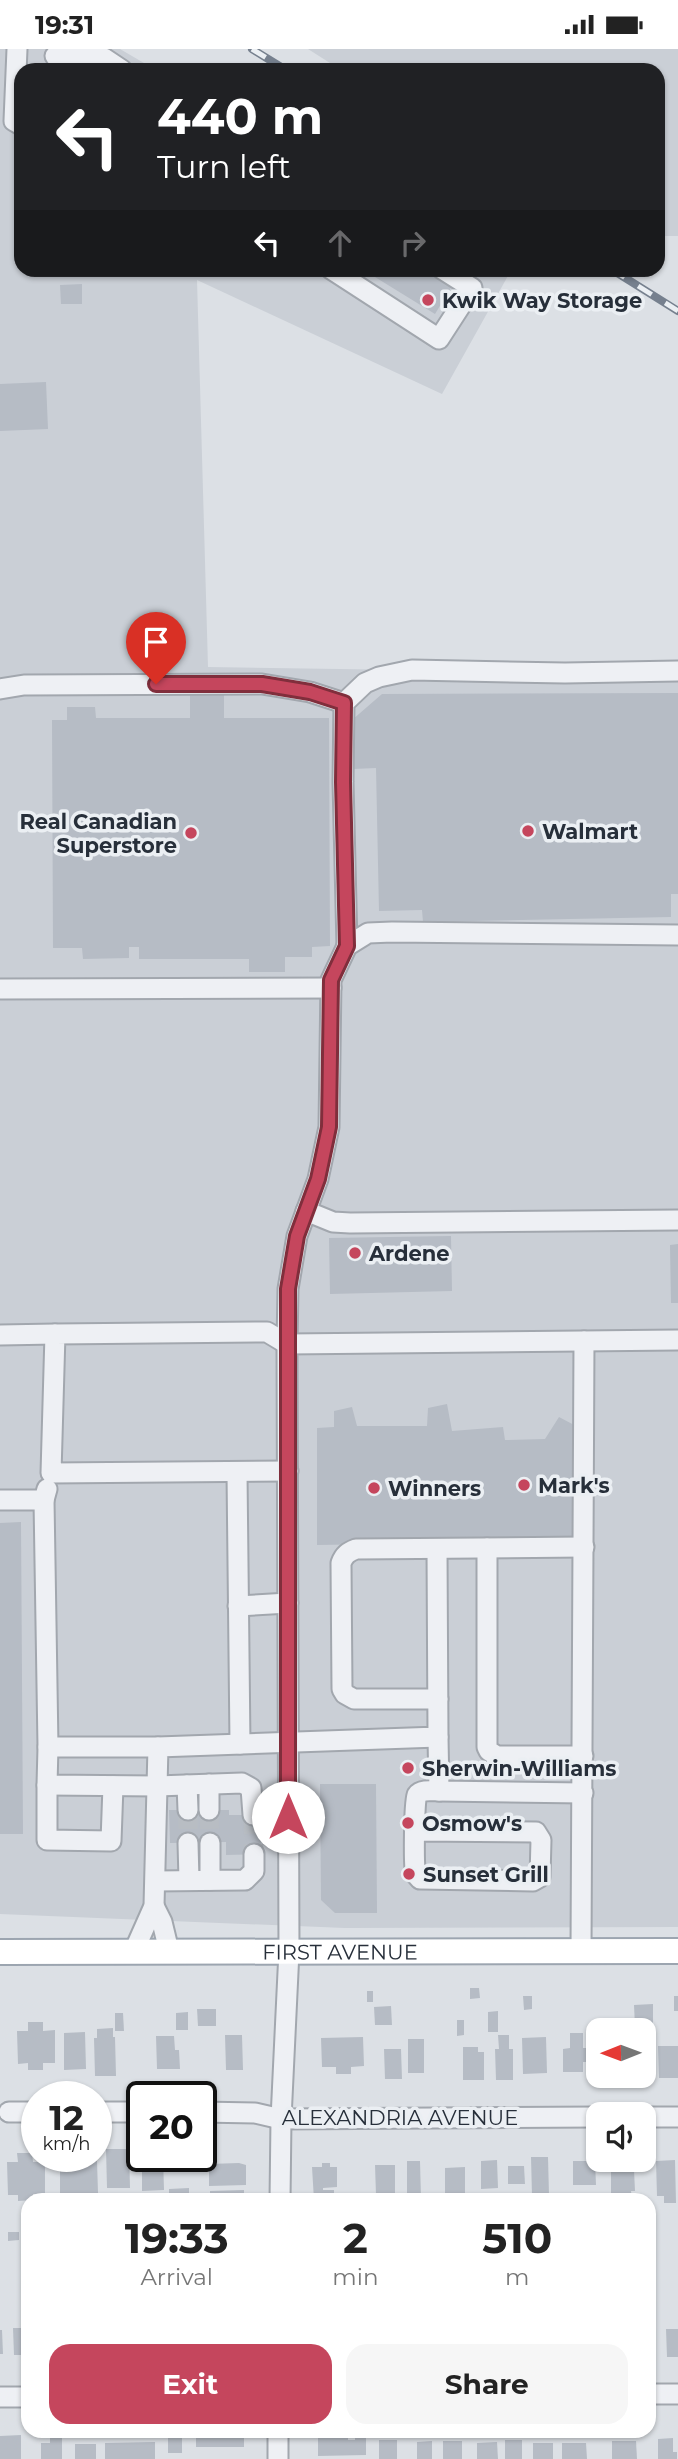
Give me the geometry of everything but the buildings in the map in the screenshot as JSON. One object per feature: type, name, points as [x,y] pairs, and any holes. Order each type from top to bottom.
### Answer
[{"type":"main road","name":"FIRST AVENUE","points":[[0,1952],[678,1951]]},
{"type":"street","points":[[55,56],[104,58],[112,63]]},
{"type":"street","points":[[343,277],[439,339],[472,288],[455,277]]},
{"type":"street","points":[[280,2193],[289,1951],[288,1289],[297,1236],[318,1179],[329,1127],[331,980],[347,946],[344,703],[365,683],[412,670],[565,673],[678,671]]},
{"type":"street","points":[[0,689],[24,685],[262,684],[310,692],[344,703]]},
{"type":"street","points":[[347,946],[368,933],[392,932],[678,935]]},
{"type":"street","points":[[0,989],[331,988]]},
{"type":"street","points":[[306,1210],[333,1222],[350,1223],[678,1220]]},
{"type":"street","points":[[0,1335],[267,1332],[287,1344],[678,1340]]},
{"type":"street","points":[[55,1334],[51,1473],[44,1500],[47,1840],[111,1841],[113,1786]]},
{"type":"street","points":[[581,1951],[584,1341]]},
{"type":"street","points":[[51,1473],[288,1471]]},
{"type":"street","points":[[237,1473],[240,1744]]},
{"type":"street","points":[[0,1500],[44,1500]]},
{"type":"street","points":[[438,1699],[354,1699],[342,1689],[343,1557],[356,1549],[584,1547]]},
{"type":"street","points":[[487,1548],[487,1747],[497,1756],[583,1756]]},
{"type":"street","points":[[437,1549],[439,1791]]},
{"type":"street","points":[[238,1606],[288,1604]]},
{"type":"street","points":[[47,1747],[158,1748],[438,1737]]},
{"type":"street","points":[[134,1951],[154,1906],[158,1748]]},
{"type":"street","points":[[47,1785],[157,1786],[242,1783],[251,1788],[253,1815]]},
{"type":"street","points":[[209,1784],[209,1810]]},
{"type":"street","points":[[187,1785],[188,1810]]},
{"type":"street","points":[[415,1831],[536,1832],[541,1840],[540,1877],[533,1881],[420,1879],[415,1871],[415,1831],[417,1795],[421,1792],[439,1791],[583,1793]]},
{"type":"street","points":[[188,1843],[189,1880]]},
{"type":"street","points":[[209,1843],[210,1880]]},
{"type":"street","points":[[156,1881],[245,1880],[254,1871],[254,1854]]},
{"type":"street","points":[[154,1906],[162,1922],[169,1951]]},
{"type":"street","points":[[9,2112],[21,2112]]},
{"type":"street","name":"ALEXANDRIA AVENUE","points":[[217,2112],[255,2113],[281,2119],[586,2117]]},
{"type":"street","points":[[656,2117],[678,2117]]},
{"type":"street","points":[[656,2394],[678,2394]]},
{"type":"street","points":[[0,2397],[21,2397]]},
{"type":"street","points":[[278,2438],[278,2459]]},
{"type":"shaded area","points":[[0,49],[120,49],[144,63],[14,63],[14,277],[507,277],[442,394],[197,280],[208,667],[678,674],[678,1927],[345,1928],[0,1914]]},
{"type":"shaded area","points":[[308,49],[678,49],[678,236],[665,236],[665,63],[330,63]]},
{"type":"tunnel","points":[[188,1810],[188,1843]]},
{"type":"tunnel","points":[[209,1810],[210,1843]]},
{"type":"tunnel","points":[[253,1815],[254,1854]]},
{"type":"railway","points":[[252,49],[275,63]]},
{"type":"railway","points":[[624,277],[678,311]]},
{"type":"place","name":"Kwik Way Storage","points":[[428,300]]},
{"type":"place","name":"Walmart","points":[[528,831]]},
{"type":"place","name":"Real Canadian Superstore","points":[[191,833]]},
{"type":"place","name":"Ardene","points":[[355,1253]]},
{"type":"place","name":"Mark's","points":[[524,1485]]},
{"type":"place","name":"Winners","points":[[374,1488]]},
{"type":"place","name":"Sherwin-Williams","points":[[408,1768]]},
{"type":"place","name":"Osmow's","points":[[408,1823]]},
{"type":"place","name":"Sunset Grill","points":[[409,1874]]},
{"type":"route","points":[[156,684],[262,684],[310,692],[344,703],[347,946],[331,980],[329,1127],[318,1179],[297,1236],[288,1289],[288,1817]]}]
